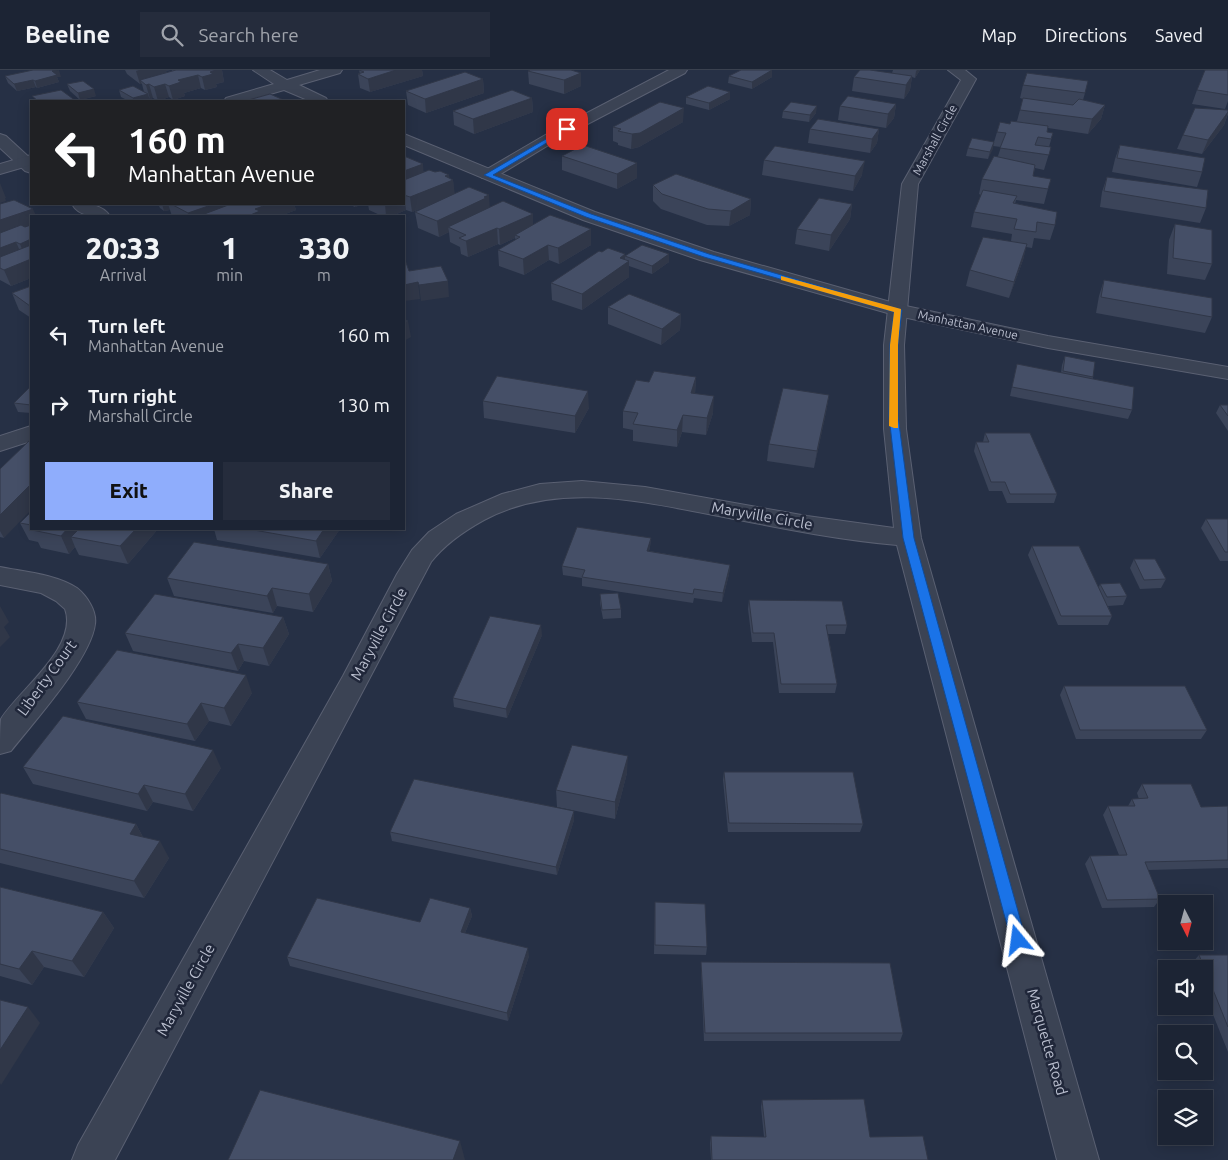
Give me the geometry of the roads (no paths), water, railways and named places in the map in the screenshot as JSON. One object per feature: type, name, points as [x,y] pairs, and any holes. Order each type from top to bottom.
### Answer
[{"type":"street","points":[[260,70],[286,85],[319,100]]},
{"type":"street","points":[[234,100],[335,70]]},
{"type":"street","points":[[488,175],[552,137],[680,70]]},
{"type":"street","name":"Marshall Circle","points":[[898,310],[910,184],[969,78],[955,70]]},
{"type":"street","points":[[0,139],[29,164]]},
{"type":"street","name":"Manhattan Avenue","points":[[405,139],[589,216],[707,256],[898,310],[1048,342],[1228,373]]},
{"type":"street","points":[[0,170],[29,164]]},
{"type":"street","points":[[82,205],[99,215]]},
{"type":"street","name":"Marquette Road","points":[[898,310],[894,345],[894,416],[908,538],[1078,1160]]},
{"type":"street","points":[[1,441],[30,434]]},
{"type":"street","name":"Maryville Circle","points":[[93,1160],[364,665],[414,568],[429,547],[448,531],[487,509],[515,498],[563,489],[592,488],[627,491],[782,520],[908,538]]},
{"type":"street","name":"Liberty Court","points":[[0,576],[48,586],[67,594],[76,603],[81,613],[81,626],[74,647],[0,742]]}]
